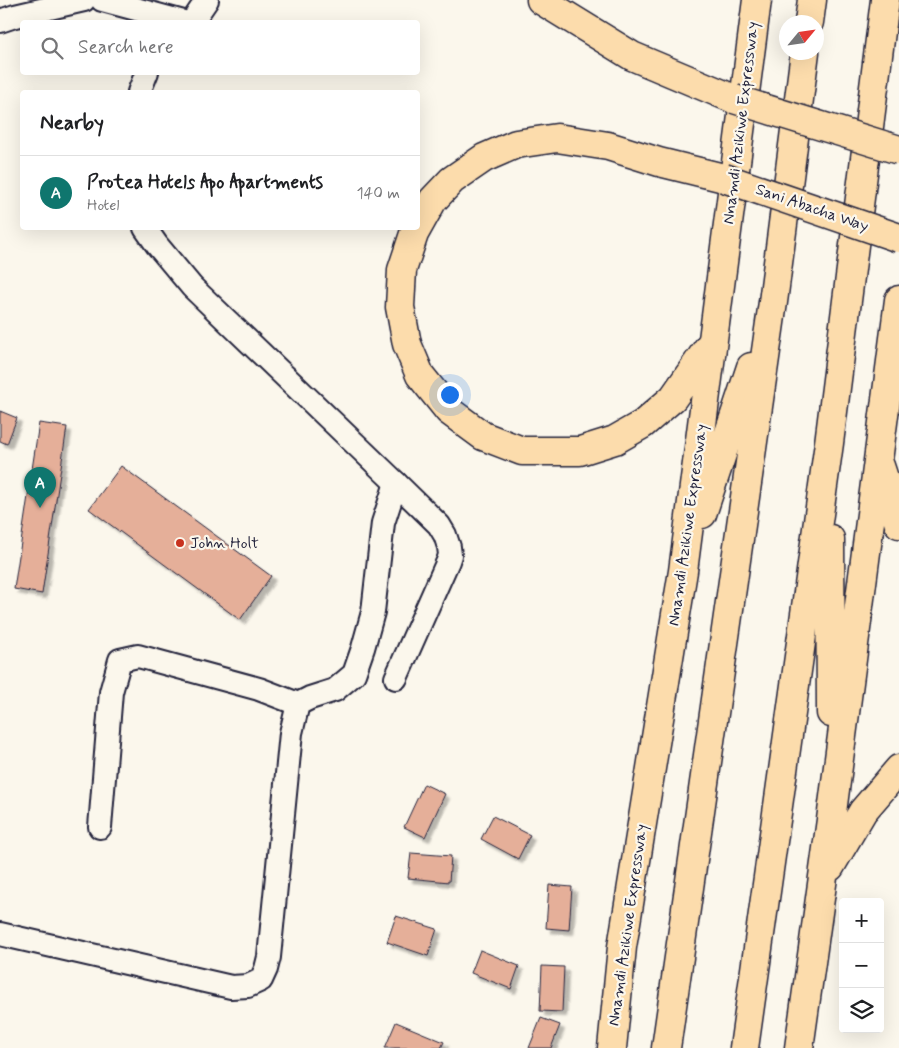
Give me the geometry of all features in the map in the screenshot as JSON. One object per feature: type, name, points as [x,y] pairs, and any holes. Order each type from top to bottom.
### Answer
[{"type":"highway","points":[[541,0],[632,56],[734,99],[899,150]]},
{"type":"highway","name":"Nnamdi Azikiwe Expressway","points":[[612,1048],[622,947],[682,571],[757,0]]},
{"type":"highway","points":[[810,15],[812,0]]},
{"type":"highway","points":[[744,1048],[829,443],[885,0]]},
{"type":"highway","points":[[666,1048],[774,302],[804,60]]},
{"type":"highway","name":"Sani Abacha Way","points":[[420,224],[434,200],[452,180],[484,158],[516,144],[557,138],[608,146],[659,162],[724,178],[899,238]]},
{"type":"highway","name":"Sani Abacha Way","points":[[416,230],[402,270],[400,307],[407,344],[420,375],[449,411],[483,436],[522,451],[580,450],[615,440],[643,424],[673,398],[712,342]]},
{"type":"highway","points":[[799,1048],[831,820],[899,300]]},
{"type":"highway","points":[[682,571],[774,302]]},
{"type":"highway","points":[[829,443],[831,820]]},
{"type":"highway","points":[[878,458],[899,524]]},
{"type":"highway","points":[[823,879],[863,810],[899,769]]},
{"type":"street","points":[[0,21],[84,0]]},
{"type":"street","points":[[102,0],[177,20]]},
{"type":"street","points":[[193,20],[207,0]]},
{"type":"street","points":[[140,90],[146,75]]},
{"type":"street","points":[[146,230],[192,288],[396,483],[439,525],[445,535],[450,548],[450,555],[396,678]]},
{"type":"street","points":[[100,826],[111,692],[120,660],[138,656],[259,689],[298,704],[335,690],[354,674],[363,648],[373,612],[383,522],[396,483]]},
{"type":"street","points":[[0,934],[231,986],[248,986],[261,980],[269,957],[291,733],[298,704]]},
{"type":"building","points":[[0,411],[17,418],[7,444],[0,441]]},
{"type":"building","points":[[39,423],[67,427],[42,594],[14,589]]},
{"type":"building","name":"John Holt","points":[[121,466],[271,576],[240,620],[89,509]]},
{"type":"building","points":[[424,784],[445,794],[425,837],[404,827]]},
{"type":"building","points":[[493,816],[530,835],[518,859],[481,839]]},
{"type":"building","points":[[411,853],[451,856],[449,882],[408,878]]},
{"type":"building","points":[[549,885],[572,887],[569,930],[546,928]]},
{"type":"building","points":[[396,916],[437,929],[428,956],[387,942]]},
{"type":"building","points":[[480,950],[519,966],[511,989],[471,973]]},
{"type":"building","points":[[542,966],[564,967],[562,1012],[540,1011]]},
{"type":"building","points":[[541,1018],[560,1025],[551,1048],[529,1048]]},
{"type":"building","points":[[396,1022],[444,1042],[441,1048],[385,1048]]},
{"type":"place","name":"Protea Hotels Apo Apartments","points":[[40,508]]},
{"type":"place","name":"John Holt","points":[[180,543]]}]
